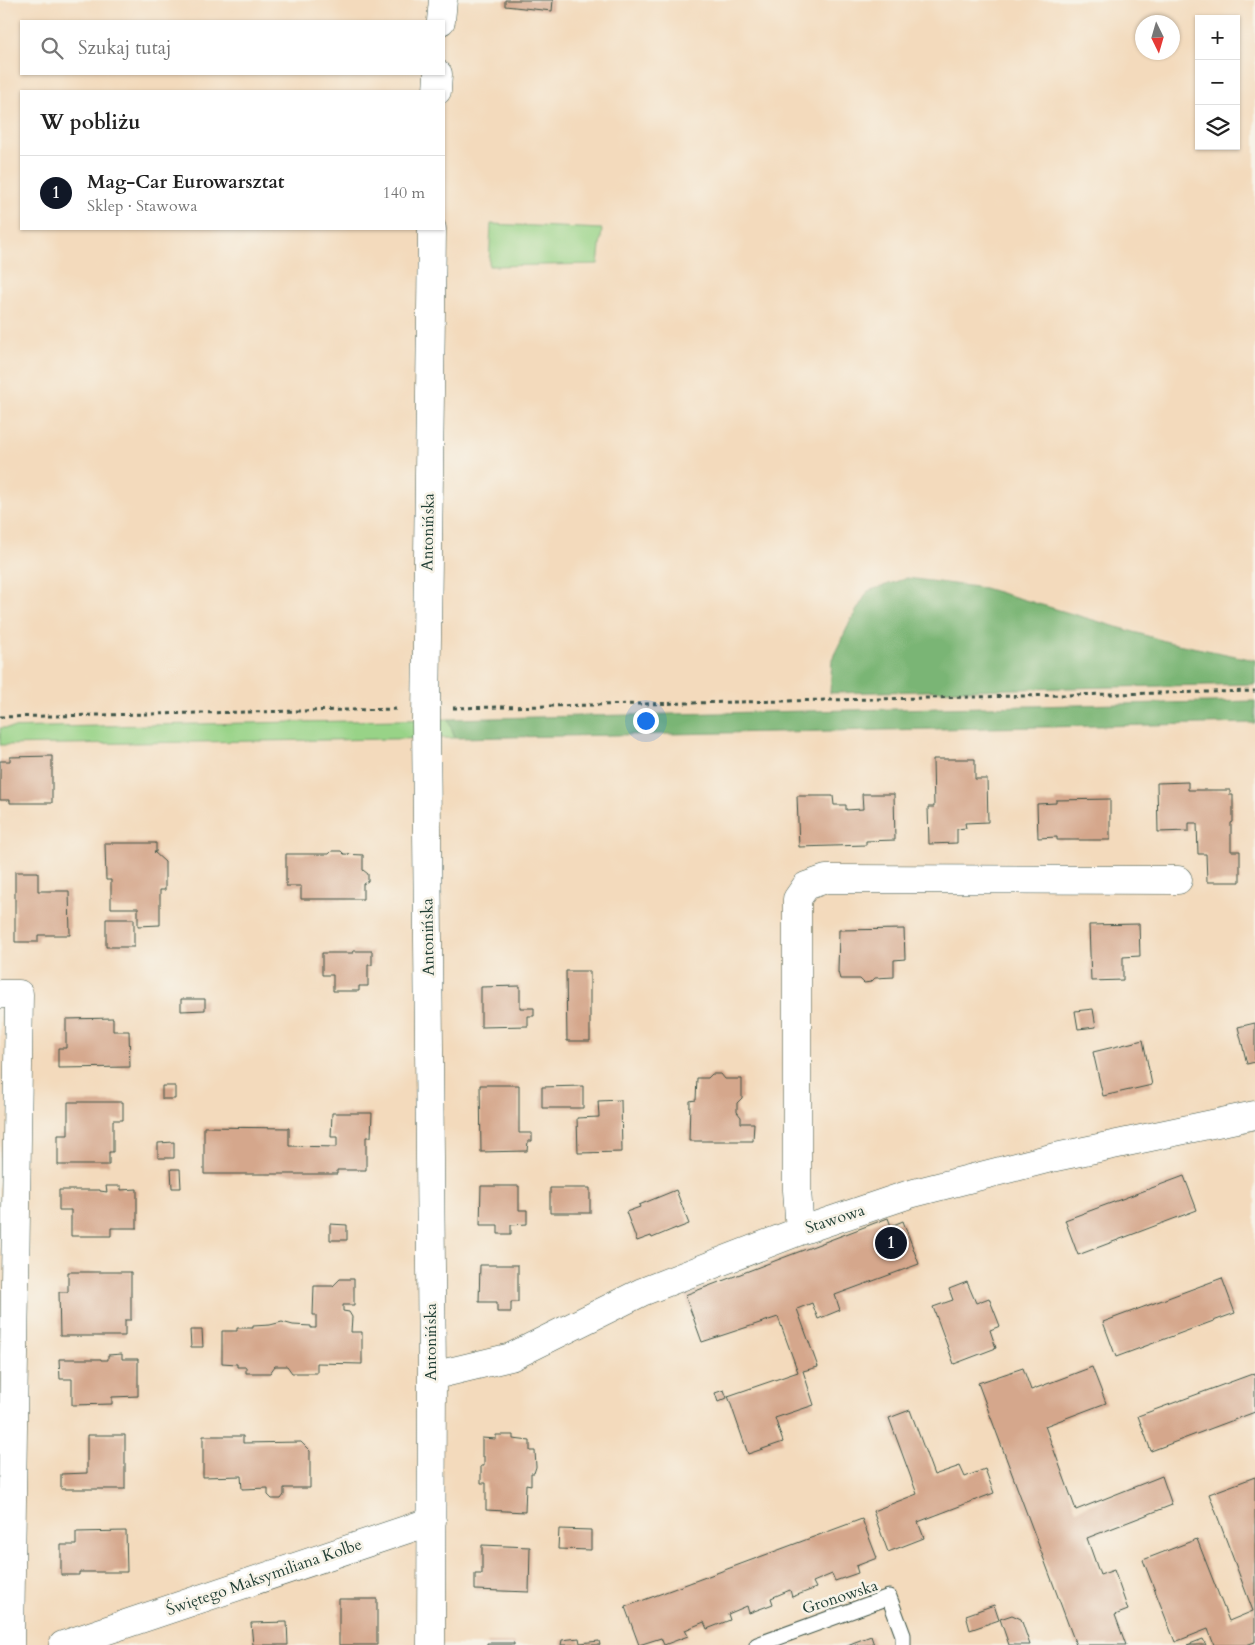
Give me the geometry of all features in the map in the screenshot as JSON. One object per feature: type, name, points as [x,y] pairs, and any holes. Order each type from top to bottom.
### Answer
[{"type":"street","points":[[442,20],[443,0]]},
{"type":"street","points":[[437,90],[438,75]]},
{"type":"street","name":"Antonińska","points":[[430,1645],[432,1376],[426,709],[432,230]]},
{"type":"street","points":[[800,1231],[797,1190],[797,899],[806,886],[826,879],[1178,880]]},
{"type":"street","points":[[0,994],[19,994],[10,1645]]},
{"type":"street","name":"Stawowa","points":[[432,1376],[511,1357],[642,1292],[800,1231],[910,1194],[1051,1158],[1255,1115]]},
{"type":"street","name":"Świętego Maksymiliana Kolbe","points":[[63,1645],[96,1640],[432,1521]]},
{"type":"lane","name":"Gronowska","points":[[757,1645],[888,1597],[903,1635],[903,1645]]},
{"type":"path","points":[[0,717],[1255,691]]},
{"type":"green space","points":[[491,224],[602,229],[598,264],[489,266]]},
{"type":"green space","points":[[907,578],[984,588],[1168,642],[1255,660],[1255,684],[830,693],[832,659],[868,591]]},
{"type":"green space","points":[[1255,701],[1255,723],[455,738],[448,719]]},
{"type":"green space","points":[[448,719],[455,738],[0,745],[0,728]]},
{"type":"building","points":[[505,0],[553,0],[552,11],[505,6]]},
{"type":"building","points":[[52,756],[52,803],[10,803],[10,800],[0,800],[0,761],[10,761],[10,757]]},
{"type":"building","points":[[933,759],[975,759],[975,779],[987,779],[988,822],[965,823],[966,828],[957,829],[957,843],[929,844],[928,807],[934,807]]},
{"type":"building","points":[[1188,782],[1188,790],[1230,790],[1230,795],[1233,795],[1231,851],[1240,851],[1240,882],[1207,882],[1206,854],[1198,854],[1197,823],[1189,823],[1189,831],[1158,832],[1157,783]]},
{"type":"building","points":[[862,794],[894,794],[895,840],[866,841],[866,845],[799,847],[797,796],[833,796],[834,805],[846,805],[846,810],[863,809]]},
{"type":"building","points":[[1110,799],[1110,840],[1057,840],[1057,837],[1038,838],[1037,804],[1056,803],[1056,800]]},
{"type":"building","points":[[105,843],[156,843],[156,852],[154,852],[165,862],[165,890],[160,890],[160,925],[138,926],[138,908],[111,908],[111,880],[106,880]]},
{"type":"building","points":[[332,851],[363,855],[363,870],[368,874],[368,881],[363,884],[363,899],[301,899],[301,886],[286,886],[286,854],[329,854]]},
{"type":"building","points":[[15,872],[38,872],[38,891],[69,891],[70,935],[38,935],[38,942],[15,942]]},
{"type":"building","points":[[106,919],[134,919],[134,947],[106,947]]},
{"type":"building","points":[[1139,924],[1140,956],[1123,957],[1123,980],[1091,981],[1089,925]]},
{"type":"building","points":[[904,929],[905,959],[894,960],[894,977],[875,978],[871,982],[864,983],[860,979],[840,979],[838,972],[839,930]]},
{"type":"building","points":[[353,951],[372,951],[372,965],[368,965],[368,986],[359,986],[359,991],[333,991],[333,975],[322,975],[322,953],[353,953]]},
{"type":"building","points":[[566,971],[590,971],[590,1041],[567,1041]]},
{"type":"building","points":[[520,986],[520,1008],[534,1008],[534,1016],[528,1016],[528,1026],[481,1027],[481,987]]},
{"type":"building","points":[[181,999],[205,999],[205,1010],[181,1011]]},
{"type":"building","points":[[1093,1009],[1096,1027],[1078,1029],[1075,1011]]},
{"type":"building","points":[[113,1018],[113,1031],[129,1031],[130,1067],[58,1068],[58,1048],[66,1048],[66,1019]]},
{"type":"building","points":[[1255,1023],[1255,1062],[1247,1064],[1238,1027]]},
{"type":"building","points":[[1143,1040],[1152,1085],[1103,1096],[1093,1052]]},
{"type":"building","points":[[712,1074],[721,1074],[725,1079],[742,1079],[742,1098],[737,1103],[737,1112],[741,1117],[741,1123],[754,1123],[753,1141],[689,1141],[690,1101],[696,1100],[697,1078],[708,1078]]},
{"type":"building","points":[[480,1085],[519,1085],[519,1133],[532,1133],[532,1141],[528,1141],[527,1151],[481,1152]]},
{"type":"building","points":[[162,1086],[175,1086],[175,1099],[162,1099]]},
{"type":"building","points":[[583,1086],[583,1108],[542,1108],[542,1087]]},
{"type":"building","points":[[621,1100],[622,1152],[578,1153],[577,1118],[599,1117],[598,1101]]},
{"type":"building","points":[[68,1102],[123,1102],[123,1120],[113,1120],[113,1152],[109,1152],[109,1165],[58,1165],[58,1135],[68,1135]]},
{"type":"building","points":[[332,1113],[372,1113],[371,1137],[366,1137],[366,1170],[337,1170],[337,1174],[204,1174],[204,1127],[289,1128],[289,1146],[337,1147],[337,1137],[331,1137]]},
{"type":"building","points":[[174,1142],[174,1158],[158,1158],[158,1143]]},
{"type":"building","points":[[171,1169],[180,1169],[181,1188],[172,1188]]},
{"type":"building","points":[[1184,1176],[1197,1210],[1078,1255],[1065,1220]]},
{"type":"building","points":[[106,1186],[121,1186],[121,1190],[137,1189],[137,1228],[111,1228],[111,1236],[71,1236],[71,1210],[59,1210],[59,1190],[100,1190],[107,1192]]},
{"type":"building","points":[[481,1186],[519,1186],[519,1210],[527,1210],[527,1224],[511,1225],[511,1234],[498,1234],[498,1225],[480,1225]]},
{"type":"building","points":[[550,1188],[590,1188],[590,1213],[550,1213]]},
{"type":"building","points":[[676,1190],[689,1224],[652,1238],[651,1236],[637,1241],[626,1212]]},
{"type":"building","points":[[888,1218],[891,1226],[903,1221],[919,1264],[835,1295],[840,1310],[818,1319],[812,1303],[797,1309],[818,1367],[803,1371],[814,1405],[775,1418],[783,1442],[748,1454],[728,1396],[798,1372],[778,1317],[702,1342],[685,1295]]},
{"type":"building","points":[[330,1224],[347,1225],[347,1240],[330,1240]]},
{"type":"building","points":[[480,1265],[518,1265],[518,1302],[511,1302],[511,1312],[497,1312],[497,1302],[479,1302]]},
{"type":"building","points":[[68,1272],[131,1272],[131,1320],[125,1320],[125,1336],[60,1336],[59,1292],[68,1292]]},
{"type":"building","points":[[1222,1278],[1235,1313],[1116,1357],[1103,1322]]},
{"type":"building","points":[[340,1279],[354,1279],[354,1305],[343,1305],[343,1311],[349,1312],[352,1317],[351,1332],[362,1332],[362,1364],[317,1363],[317,1373],[292,1373],[287,1366],[275,1366],[270,1373],[246,1373],[246,1367],[222,1363],[222,1331],[237,1331],[237,1328],[253,1328],[253,1326],[282,1322],[316,1328],[316,1315],[313,1315],[314,1286],[333,1286]]},
{"type":"building","points":[[967,1282],[976,1303],[989,1298],[1000,1326],[990,1330],[996,1348],[954,1364],[933,1307],[953,1300],[949,1289]]},
{"type":"building","points":[[190,1330],[202,1330],[203,1347],[191,1347]]},
{"type":"building","points":[[122,1354],[122,1359],[138,1359],[138,1396],[112,1397],[112,1404],[72,1405],[72,1379],[60,1379],[59,1359],[108,1360],[108,1355]]},
{"type":"building","points":[[1092,1367],[1106,1403],[1045,1426],[1076,1510],[1162,1476],[1172,1505],[1087,1538],[1100,1575],[1114,1570],[1128,1610],[1115,1615],[1126,1645],[1076,1645],[978,1383],[1023,1368],[1031,1390]]},
{"type":"building","points":[[1255,1373],[1255,1412],[1151,1451],[1138,1416]]},
{"type":"building","points":[[724,1390],[727,1398],[718,1402],[715,1393]]},
{"type":"building","points":[[910,1410],[934,1475],[960,1466],[965,1477],[985,1469],[994,1493],[918,1522],[924,1538],[888,1552],[873,1511],[917,1494],[889,1418]]},
{"type":"building","points":[[87,1435],[125,1435],[125,1489],[61,1489],[61,1474],[87,1473]]},
{"type":"building","points":[[496,1435],[513,1435],[513,1439],[530,1441],[530,1451],[535,1451],[536,1467],[534,1473],[531,1473],[531,1485],[526,1484],[525,1512],[486,1510],[486,1483],[481,1483],[481,1466],[484,1466],[482,1438],[496,1439]]},
{"type":"building","points":[[203,1436],[243,1436],[243,1443],[301,1442],[310,1451],[310,1488],[284,1488],[284,1495],[281,1499],[272,1499],[268,1495],[268,1488],[242,1489],[241,1476],[203,1477]]},
{"type":"building","points":[[1255,1477],[1255,1642],[1246,1645],[1214,1645],[1208,1629],[1175,1642],[1143,1560],[1197,1539],[1229,1621],[1253,1611],[1209,1494]]},
{"type":"building","points":[[862,1519],[877,1558],[856,1566],[858,1573],[835,1581],[832,1574],[813,1582],[816,1588],[792,1597],[790,1590],[771,1598],[773,1604],[749,1613],[747,1606],[728,1614],[730,1620],[707,1629],[704,1622],[685,1630],[688,1636],[664,1645],[661,1638],[639,1645],[625,1607]]},
{"type":"building","points":[[559,1529],[591,1530],[591,1550],[558,1549]]},
{"type":"building","points":[[126,1531],[127,1572],[79,1572],[79,1575],[61,1575],[61,1545],[76,1545],[76,1532]]},
{"type":"building","points":[[482,1545],[530,1547],[529,1592],[475,1590],[475,1574],[482,1574]]},
{"type":"building","points":[[339,1599],[377,1599],[377,1645],[339,1645]]},
{"type":"building","points":[[994,1605],[999,1620],[970,1630],[966,1615]]},
{"type":"building","points":[[1012,1615],[1021,1619],[1030,1645],[1009,1645],[1000,1619]]},
{"type":"building","points":[[287,1622],[288,1645],[253,1645],[251,1623]]},
{"type":"building","points":[[871,1636],[874,1645],[847,1645]]},
{"type":"building","points":[[579,1638],[580,1643],[599,1641],[600,1645],[561,1645],[562,1640]]},
{"type":"building","points":[[1203,1639],[1206,1645],[1187,1645]]},
{"type":"building","points":[[487,1643],[514,1643],[514,1645],[487,1645]]},
{"type":"place","name":"Mag-Car Eurowarsztat","points":[[891,1243]]}]
